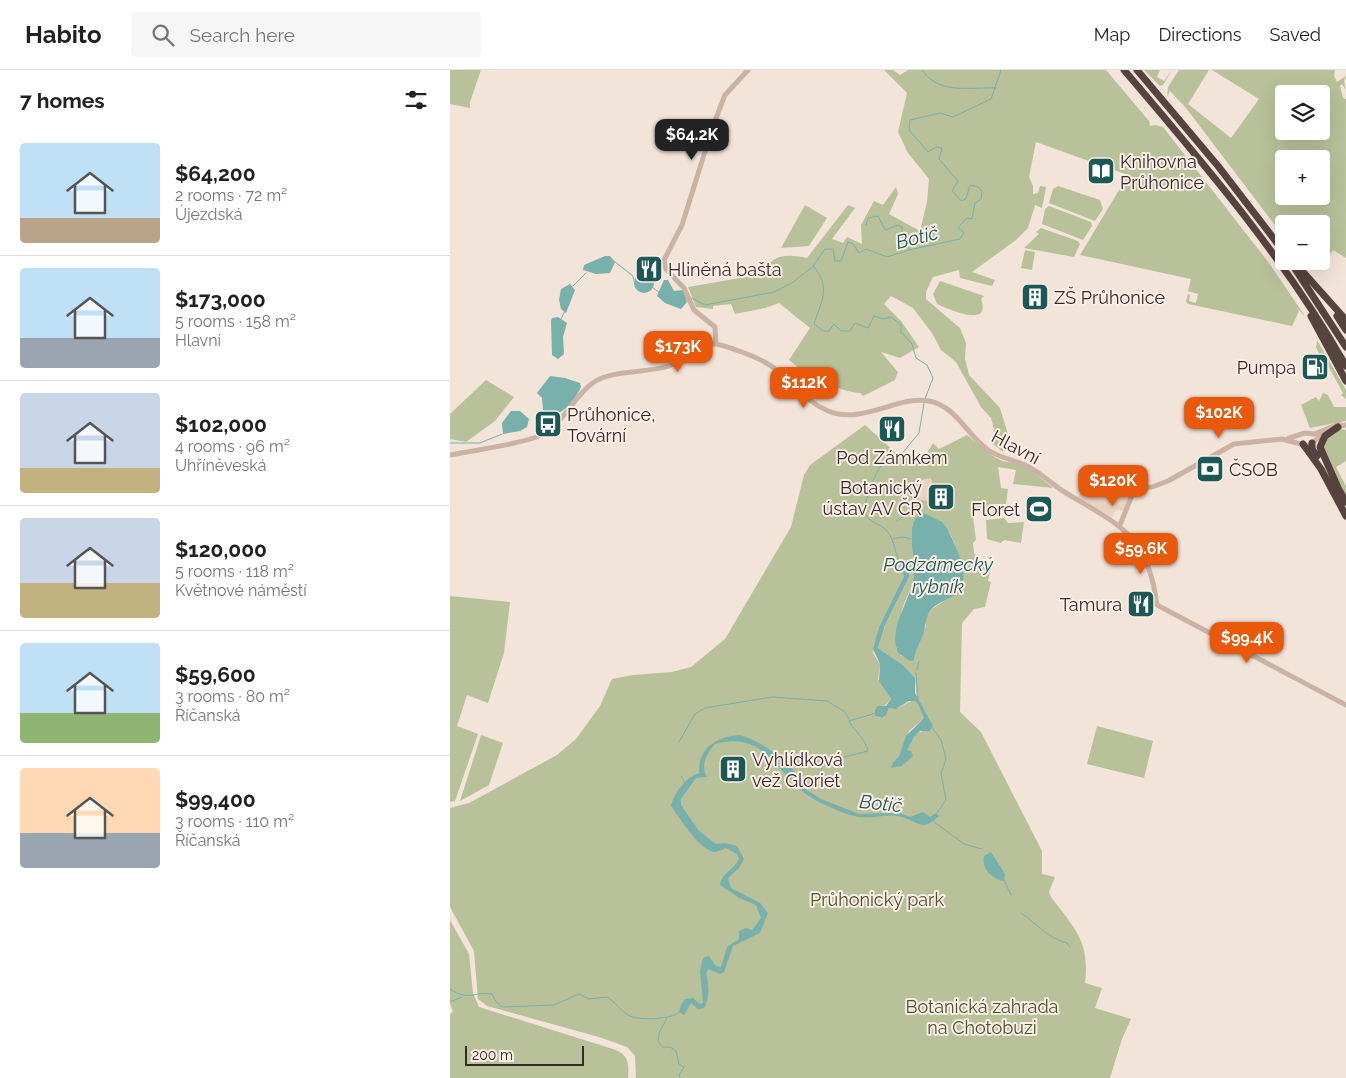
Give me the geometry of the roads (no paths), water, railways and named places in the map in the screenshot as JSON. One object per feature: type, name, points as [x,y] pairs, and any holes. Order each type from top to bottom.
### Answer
[{"type":"highway","points":[[1124,70],[1238,206],[1303,297],[1346,366]]},
{"type":"highway","points":[[1137,70],[1218,166],[1275,240]]},
{"type":"highway","points":[[1296,270],[1346,347]]},
{"type":"highway","points":[[1302,270],[1346,320]]},
{"type":"highway","points":[[1317,287],[1346,330]]},
{"type":"highway","points":[[1303,297],[1312,319],[1346,381]]},
{"type":"highway","points":[[1339,490],[1320,448],[1324,437],[1343,425]]},
{"type":"highway","points":[[1312,442],[1312,449],[1346,502]]},
{"type":"highway","points":[[1302,444],[1321,469],[1346,516]]},
{"type":"street","points":[[450,455],[538,436],[568,414],[593,383],[623,374],[678,362],[698,349],[716,344],[715,327],[694,310],[685,289],[667,270],[664,260],[685,216],[713,126],[725,96],[748,70]]},
{"type":"street","name":"Hlavní","points":[[716,344],[761,360],[776,370],[803,396],[832,412],[869,412],[920,400],[942,405],[951,411],[971,436],[990,451],[1004,460],[1027,466],[1071,496],[1114,520]]},
{"type":"street","points":[[1120,525],[1123,522],[1122,518],[1135,488],[1152,487],[1168,481],[1232,444],[1282,439],[1343,425]]},
{"type":"street","points":[[1282,439],[1308,446],[1327,431],[1343,425]]},
{"type":"street","points":[[1302,434],[1302,444]]},
{"type":"street","points":[[1310,434],[1312,442]]},
{"type":"street","points":[[1122,518],[1117,517],[1114,520],[1116,525],[1120,525],[1135,540],[1145,556],[1154,583],[1157,605],[1346,705]]},
{"type":"water","points":[[605,256],[610,256],[615,262],[610,273],[596,274],[583,270],[584,265]]},
{"type":"water","points":[[644,273],[651,276],[654,283],[651,290],[644,293],[637,290],[634,283],[637,276]]},
{"type":"water","points":[[664,280],[668,280],[674,291],[683,290],[687,302],[681,309],[665,303],[657,296]]},
{"type":"water","points":[[570,284],[575,290],[566,313],[561,309],[559,300],[561,289]]},
{"type":"water","points":[[558,317],[567,323],[563,337],[564,354],[558,359],[552,355],[551,321],[552,318]]},
{"type":"water","points":[[550,376],[580,383],[581,387],[569,405],[556,415],[551,416],[543,410],[542,398],[537,393]]},
{"type":"water","points":[[511,411],[520,411],[529,419],[527,427],[520,431],[503,434],[502,423]]},
{"type":"water","name":"Podzámecký rybník","points":[[924,513],[942,522],[947,528],[961,561],[963,578],[957,593],[936,605],[929,613],[914,660],[910,661],[898,653],[895,643],[898,623],[913,582],[912,529],[918,516]]},
{"type":"water","points":[[905,564],[909,569],[909,577],[885,625],[878,648],[903,665],[915,678],[915,693],[933,726],[930,731],[920,731],[914,737],[907,750],[911,751],[913,756],[902,766],[891,768],[893,762],[899,756],[906,736],[924,718],[915,701],[909,701],[896,709],[889,708],[886,715],[882,718],[875,716],[875,710],[878,706],[886,706],[891,699],[879,681],[880,664],[873,649],[879,627],[904,576],[901,569]]},
{"type":"water","points":[[739,735],[757,742],[786,762],[799,779],[802,787],[821,799],[859,814],[900,813],[910,817],[923,812],[930,817],[936,813],[939,816],[928,824],[923,825],[898,816],[859,817],[849,815],[819,802],[805,793],[761,750],[749,744],[734,741],[715,744],[705,759],[704,768],[707,777],[696,778],[681,799],[681,805],[699,831],[716,844],[725,843],[737,846],[744,859],[739,868],[728,878],[731,888],[760,903],[768,913],[760,933],[733,946],[724,972],[720,974],[708,969],[706,974],[708,996],[704,1008],[698,1009],[691,1003],[684,1015],[679,1012],[685,999],[693,998],[700,1004],[703,1003],[700,971],[703,958],[709,956],[716,966],[721,967],[727,947],[739,939],[739,931],[746,928],[752,930],[761,918],[756,905],[739,898],[720,885],[723,877],[739,859],[737,854],[726,848],[715,852],[703,846],[690,833],[671,806],[681,786],[699,773],[699,764],[710,745],[723,738]]},
{"type":"water","points":[[991,852],[1005,874],[1004,881],[988,873],[984,865],[984,856]]},
{"type":"waterway","points":[[922,70],[929,78],[946,86],[955,88],[996,88]]},
{"type":"waterway","name":"Botič","points":[[925,399],[933,378],[927,365],[916,358],[912,344],[901,332],[901,325],[891,317],[883,319],[874,316],[868,328],[855,323],[850,331],[841,331],[834,324],[829,331],[823,331],[814,324],[822,301],[824,288],[819,274],[813,266],[825,249],[833,249],[835,261],[841,261],[848,242],[853,244],[859,253],[866,249],[887,257],[913,249],[960,239],[964,233],[958,228],[967,218],[972,219],[975,203],[981,199],[982,191],[978,187],[970,185],[966,199],[961,201],[952,191],[958,181],[939,159],[942,148],[936,147],[928,152],[909,130],[910,120],[940,113],[953,117],[991,99],[1001,70]]},
{"type":"waterway","points":[[866,225],[868,218],[878,216],[885,230],[898,225],[902,227],[902,236],[909,249]]},
{"type":"waterway","points":[[615,262],[633,276],[634,281]]},
{"type":"waterway","points":[[691,298],[705,305],[774,292],[792,283],[812,267]]},
{"type":"waterway","points":[[573,286],[586,273]]},
{"type":"waterway","points":[[652,287],[661,294]]},
{"type":"waterway","points":[[561,319],[565,311]]},
{"type":"waterway","name":"Botič","points":[[903,568],[889,534],[869,519],[865,509],[870,489],[881,466],[888,462],[895,462],[919,433],[924,403]]},
{"type":"waterway","points":[[537,415],[544,409]]},
{"type":"waterway","points":[[450,443],[480,443],[502,434]]},
{"type":"waterway","points":[[897,521],[905,515]]},
{"type":"waterway","name":"Botič","points":[[893,539],[902,537],[911,539]]},
{"type":"waterway","name":"Botič","points":[[917,670],[919,661]]},
{"type":"waterway","name":"Botič","points":[[916,673],[918,700]]},
{"type":"waterway","name":"Botič","points":[[679,742],[695,714],[705,708],[772,697],[827,701],[845,712],[849,719]]},
{"type":"waterway","name":"Botič","points":[[801,781],[810,780],[816,776],[825,762],[868,751],[865,742],[849,721],[876,713]]},
{"type":"waterway","name":"Botič","points":[[931,726],[941,740],[946,759],[941,773],[946,800],[937,813]]},
{"type":"waterway","name":"Botič","points":[[681,776],[685,783]]},
{"type":"waterway","points":[[934,822],[964,844],[982,849]]},
{"type":"waterway","points":[[1004,880],[1011,895]]},
{"type":"waterway","points":[[1021,913],[1048,934],[1067,943],[1070,947]]},
{"type":"waterway","name":"Botič","points":[[450,989],[467,996],[492,994],[496,1002],[502,1007],[554,1005],[579,994],[589,999],[607,997],[632,1017],[655,1019],[671,1016],[680,1011]]},
{"type":"waterway","points":[[450,1002],[462,997]]},
{"type":"waterway","points":[[667,1018],[659,1033],[658,1041],[662,1047],[670,1047],[676,1051],[679,1064],[684,1067],[679,1075],[680,1078]]},
{"type":"place","name":"Knihovna Průhonice","points":[[1101,171]]},
{"type":"place","name":"Hliněná bašta","points":[[649,269]]},
{"type":"place","name":"ZŠ Průhonice","points":[[1035,297]]},
{"type":"place","name":"Pumpa","points":[[1315,367]]},
{"type":"place","name":"Průhonice, Tovární","points":[[548,424]]},
{"type":"place","name":"Pod Zámkem","points":[[892,429]]},
{"type":"place","name":"ČSOB","points":[[1210,469]]},
{"type":"place","name":"Botanický ústav AV ČR","points":[[941,497]]},
{"type":"place","name":"Floret","points":[[1039,509]]},
{"type":"place","name":"Tamura","points":[[1141,604]]},
{"type":"place","name":"Vyhlídková vež Gloriet","points":[[733,769]]},
{"type":"park label","name":"Průhonický park","points":[[877,899]]},
{"type":"park label","name":"Botanická zahrada na Chotobuzi","points":[[982,1016]]}]
